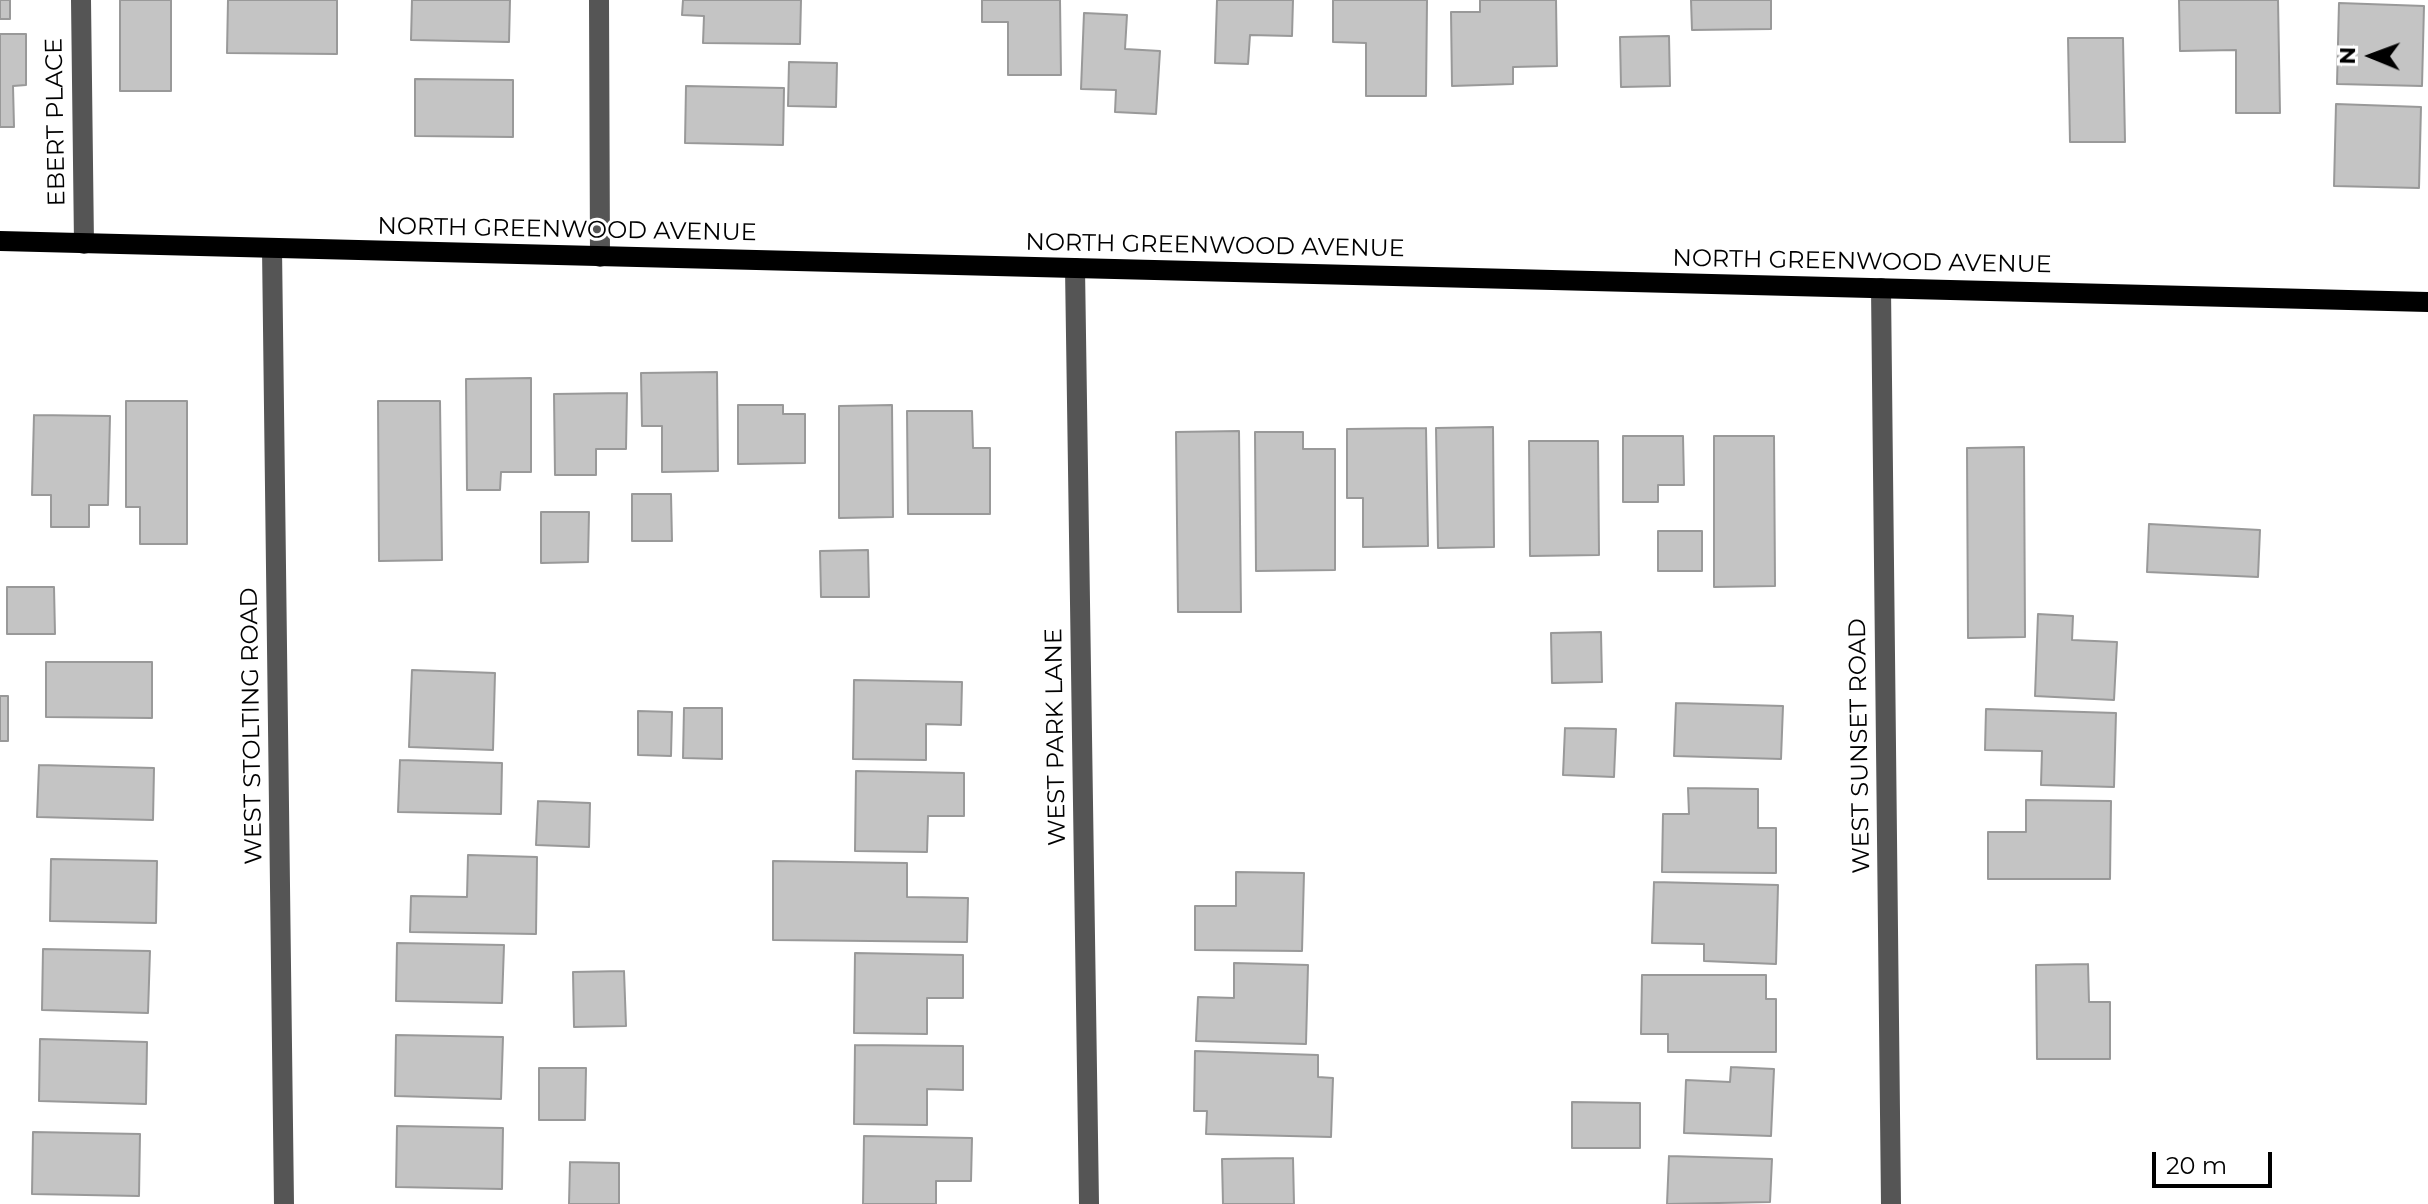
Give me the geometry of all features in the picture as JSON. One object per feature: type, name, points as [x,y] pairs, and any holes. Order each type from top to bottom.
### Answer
[{"type":"main road","name":"NORTH GREENWOOD AVENUE","points":[[0,241],[2428,302]]},
{"type":"street","name":"EBERT PLACE","points":[[81,0],[84,244]]},
{"type":"street","points":[[599,0],[600,257]]},
{"type":"street","name":"WEST STOLTING ROAD","points":[[272,248],[284,1204]]},
{"type":"street","name":"WEST PARK LANE","points":[[1075,268],[1089,1204]]},
{"type":"street","name":"WEST SUNSET ROAD","points":[[1881,288],[1891,1204]]},
{"type":"building","points":[[0,0],[10,0],[10,19],[0,19]]},
{"type":"building","points":[[120,0],[171,0],[171,91],[120,91]]},
{"type":"building","points":[[228,0],[337,0],[337,54],[227,53]]},
{"type":"building","points":[[412,0],[510,0],[509,42],[411,40]]},
{"type":"building","points":[[683,0],[801,0],[800,44],[703,43],[704,16],[682,15]]},
{"type":"building","points":[[982,0],[1060,0],[1061,75],[1008,75],[1008,22],[982,22]]},
{"type":"building","points":[[1217,0],[1293,0],[1292,36],[1250,35],[1248,64],[1215,63]]},
{"type":"building","points":[[1333,0],[1427,0],[1426,96],[1366,96],[1366,43],[1333,42]]},
{"type":"building","points":[[1480,0],[1556,0],[1557,66],[1513,67],[1513,84],[1452,86],[1451,12],[1480,12]]},
{"type":"building","points":[[1691,0],[1771,0],[1771,29],[1692,30]]},
{"type":"building","points":[[2179,0],[2278,0],[2280,113],[2236,113],[2236,50],[2180,51]]},
{"type":"building","points":[[2339,3],[2424,6],[2422,86],[2337,84]]},
{"type":"building","points":[[1084,13],[1127,15],[1125,49],[1160,51],[1156,114],[1115,112],[1116,90],[1081,89]]},
{"type":"building","points":[[0,34],[26,34],[26,85],[13,86],[14,127],[0,127]]},
{"type":"building","points":[[1669,36],[1670,86],[1621,87],[1620,37]]},
{"type":"building","points":[[2068,38],[2123,38],[2125,142],[2070,142]]},
{"type":"building","points":[[789,62],[837,63],[836,107],[788,106]]},
{"type":"building","points":[[415,79],[513,80],[513,137],[415,136]]},
{"type":"building","points":[[686,86],[784,88],[783,145],[685,143]]},
{"type":"building","points":[[2336,104],[2421,107],[2419,188],[2334,186]]},
{"type":"building","points":[[717,372],[718,471],[662,472],[662,426],[642,426],[641,373]]},
{"type":"building","points":[[531,378],[531,472],[501,472],[500,490],[467,490],[466,379]]},
{"type":"building","points":[[627,393],[626,449],[596,449],[596,475],[555,475],[554,394]]},
{"type":"building","points":[[126,401],[187,401],[187,544],[140,544],[140,507],[126,507]]},
{"type":"building","points":[[378,401],[440,401],[442,560],[379,561]]},
{"type":"building","points":[[738,405],[783,405],[783,414],[805,414],[805,463],[738,464]]},
{"type":"building","points":[[892,405],[893,517],[839,518],[839,406]]},
{"type":"building","points":[[907,411],[972,411],[973,448],[990,448],[990,514],[908,514]]},
{"type":"building","points":[[34,415],[110,416],[108,505],[89,505],[89,527],[51,527],[51,495],[32,495]]},
{"type":"building","points":[[1493,427],[1494,547],[1438,548],[1436,428]]},
{"type":"building","points":[[1426,428],[1428,546],[1363,547],[1363,498],[1347,498],[1347,429]]},
{"type":"building","points":[[1239,431],[1241,612],[1178,612],[1176,432]]},
{"type":"building","points":[[1255,432],[1303,432],[1303,449],[1335,449],[1335,570],[1256,571]]},
{"type":"building","points":[[1623,436],[1683,436],[1684,485],[1658,485],[1658,502],[1623,502]]},
{"type":"building","points":[[1714,436],[1774,436],[1775,586],[1714,587]]},
{"type":"building","points":[[1529,441],[1598,441],[1599,555],[1530,556]]},
{"type":"building","points":[[2024,447],[2025,637],[1968,638],[1967,448]]},
{"type":"building","points":[[632,494],[671,494],[672,541],[632,541]]},
{"type":"building","points":[[541,512],[589,512],[588,562],[541,563]]},
{"type":"building","points":[[2149,524],[2260,530],[2258,577],[2147,572]]},
{"type":"building","points":[[1658,531],[1702,531],[1702,571],[1658,571]]},
{"type":"building","points":[[868,550],[869,597],[821,597],[820,551]]},
{"type":"building","points":[[7,587],[54,587],[55,634],[7,634]]},
{"type":"building","points":[[2038,614],[2073,616],[2072,640],[2117,642],[2114,700],[2035,696]]},
{"type":"building","points":[[1601,632],[1602,682],[1552,683],[1551,633]]},
{"type":"building","points":[[46,662],[152,662],[152,718],[46,717]]},
{"type":"building","points":[[412,670],[495,673],[493,750],[409,747]]},
{"type":"building","points":[[854,680],[962,682],[961,725],[926,724],[926,760],[853,759]]},
{"type":"building","points":[[0,696],[8,696],[8,741],[0,741]]},
{"type":"building","points":[[1676,703],[1783,706],[1781,759],[1674,756]]},
{"type":"building","points":[[684,708],[722,708],[722,759],[683,758]]},
{"type":"building","points":[[1986,709],[2116,713],[2114,787],[2041,785],[2042,751],[1985,750]]},
{"type":"building","points":[[638,711],[672,712],[671,756],[638,755]]},
{"type":"building","points":[[1565,728],[1616,729],[1614,777],[1563,775]]},
{"type":"building","points":[[400,760],[502,763],[501,814],[398,812]]},
{"type":"building","points":[[39,765],[154,768],[153,820],[37,817]]},
{"type":"building","points":[[856,771],[964,773],[964,816],[928,816],[927,852],[855,851]]},
{"type":"building","points":[[1688,788],[1758,789],[1758,828],[1776,828],[1776,873],[1662,872],[1663,814],[1689,814]]},
{"type":"building","points":[[2026,800],[2111,801],[2110,879],[1988,879],[1988,832],[2026,832]]},
{"type":"building","points":[[538,801],[590,803],[589,847],[536,845]]},
{"type":"building","points":[[468,855],[537,857],[536,934],[410,932],[411,896],[467,897]]},
{"type":"building","points":[[51,859],[157,861],[156,923],[50,921]]},
{"type":"building","points":[[773,861],[907,863],[907,897],[968,898],[967,942],[773,940]]},
{"type":"building","points":[[1236,872],[1304,873],[1302,951],[1195,950],[1195,906],[1236,906]]},
{"type":"building","points":[[1654,882],[1778,885],[1776,964],[1704,961],[1704,944],[1652,943]]},
{"type":"building","points":[[397,943],[504,945],[502,1003],[396,1001]]},
{"type":"building","points":[[43,949],[150,951],[148,1013],[42,1010]]},
{"type":"building","points":[[855,953],[963,955],[963,998],[927,998],[927,1034],[854,1033]]},
{"type":"building","points":[[1234,963],[1308,965],[1306,1044],[1196,1041],[1198,997],[1234,998]]},
{"type":"building","points":[[2088,964],[2089,1002],[2110,1002],[2110,1059],[2037,1059],[2036,965]]},
{"type":"building","points":[[624,971],[626,1026],[574,1027],[573,972]]},
{"type":"building","points":[[1642,975],[1766,975],[1766,999],[1776,999],[1776,1052],[1668,1052],[1668,1034],[1641,1034]]},
{"type":"building","points":[[396,1035],[503,1037],[501,1099],[395,1096]]},
{"type":"building","points":[[40,1039],[147,1042],[146,1104],[39,1101]]},
{"type":"building","points":[[855,1045],[963,1046],[963,1090],[927,1089],[927,1125],[854,1124]]},
{"type":"building","points":[[1195,1051],[1318,1055],[1318,1077],[1333,1078],[1331,1137],[1206,1134],[1207,1111],[1194,1111]]},
{"type":"building","points":[[1731,1067],[1774,1069],[1771,1136],[1684,1133],[1686,1080],[1730,1082]]},
{"type":"building","points":[[539,1068],[586,1068],[585,1120],[539,1120]]},
{"type":"building","points":[[1572,1102],[1640,1103],[1640,1148],[1572,1148]]},
{"type":"building","points":[[397,1126],[503,1128],[502,1189],[396,1187]]},
{"type":"building","points":[[33,1132],[140,1134],[139,1196],[32,1194]]},
{"type":"building","points":[[864,1136],[972,1138],[971,1181],[936,1181],[936,1204],[863,1204]]},
{"type":"building","points":[[1669,1156],[1772,1159],[1770,1202],[1667,1204]]},
{"type":"building","points":[[1293,1158],[1294,1204],[1223,1204],[1222,1159]]},
{"type":"building","points":[[570,1162],[619,1163],[619,1204],[569,1204]]}]
